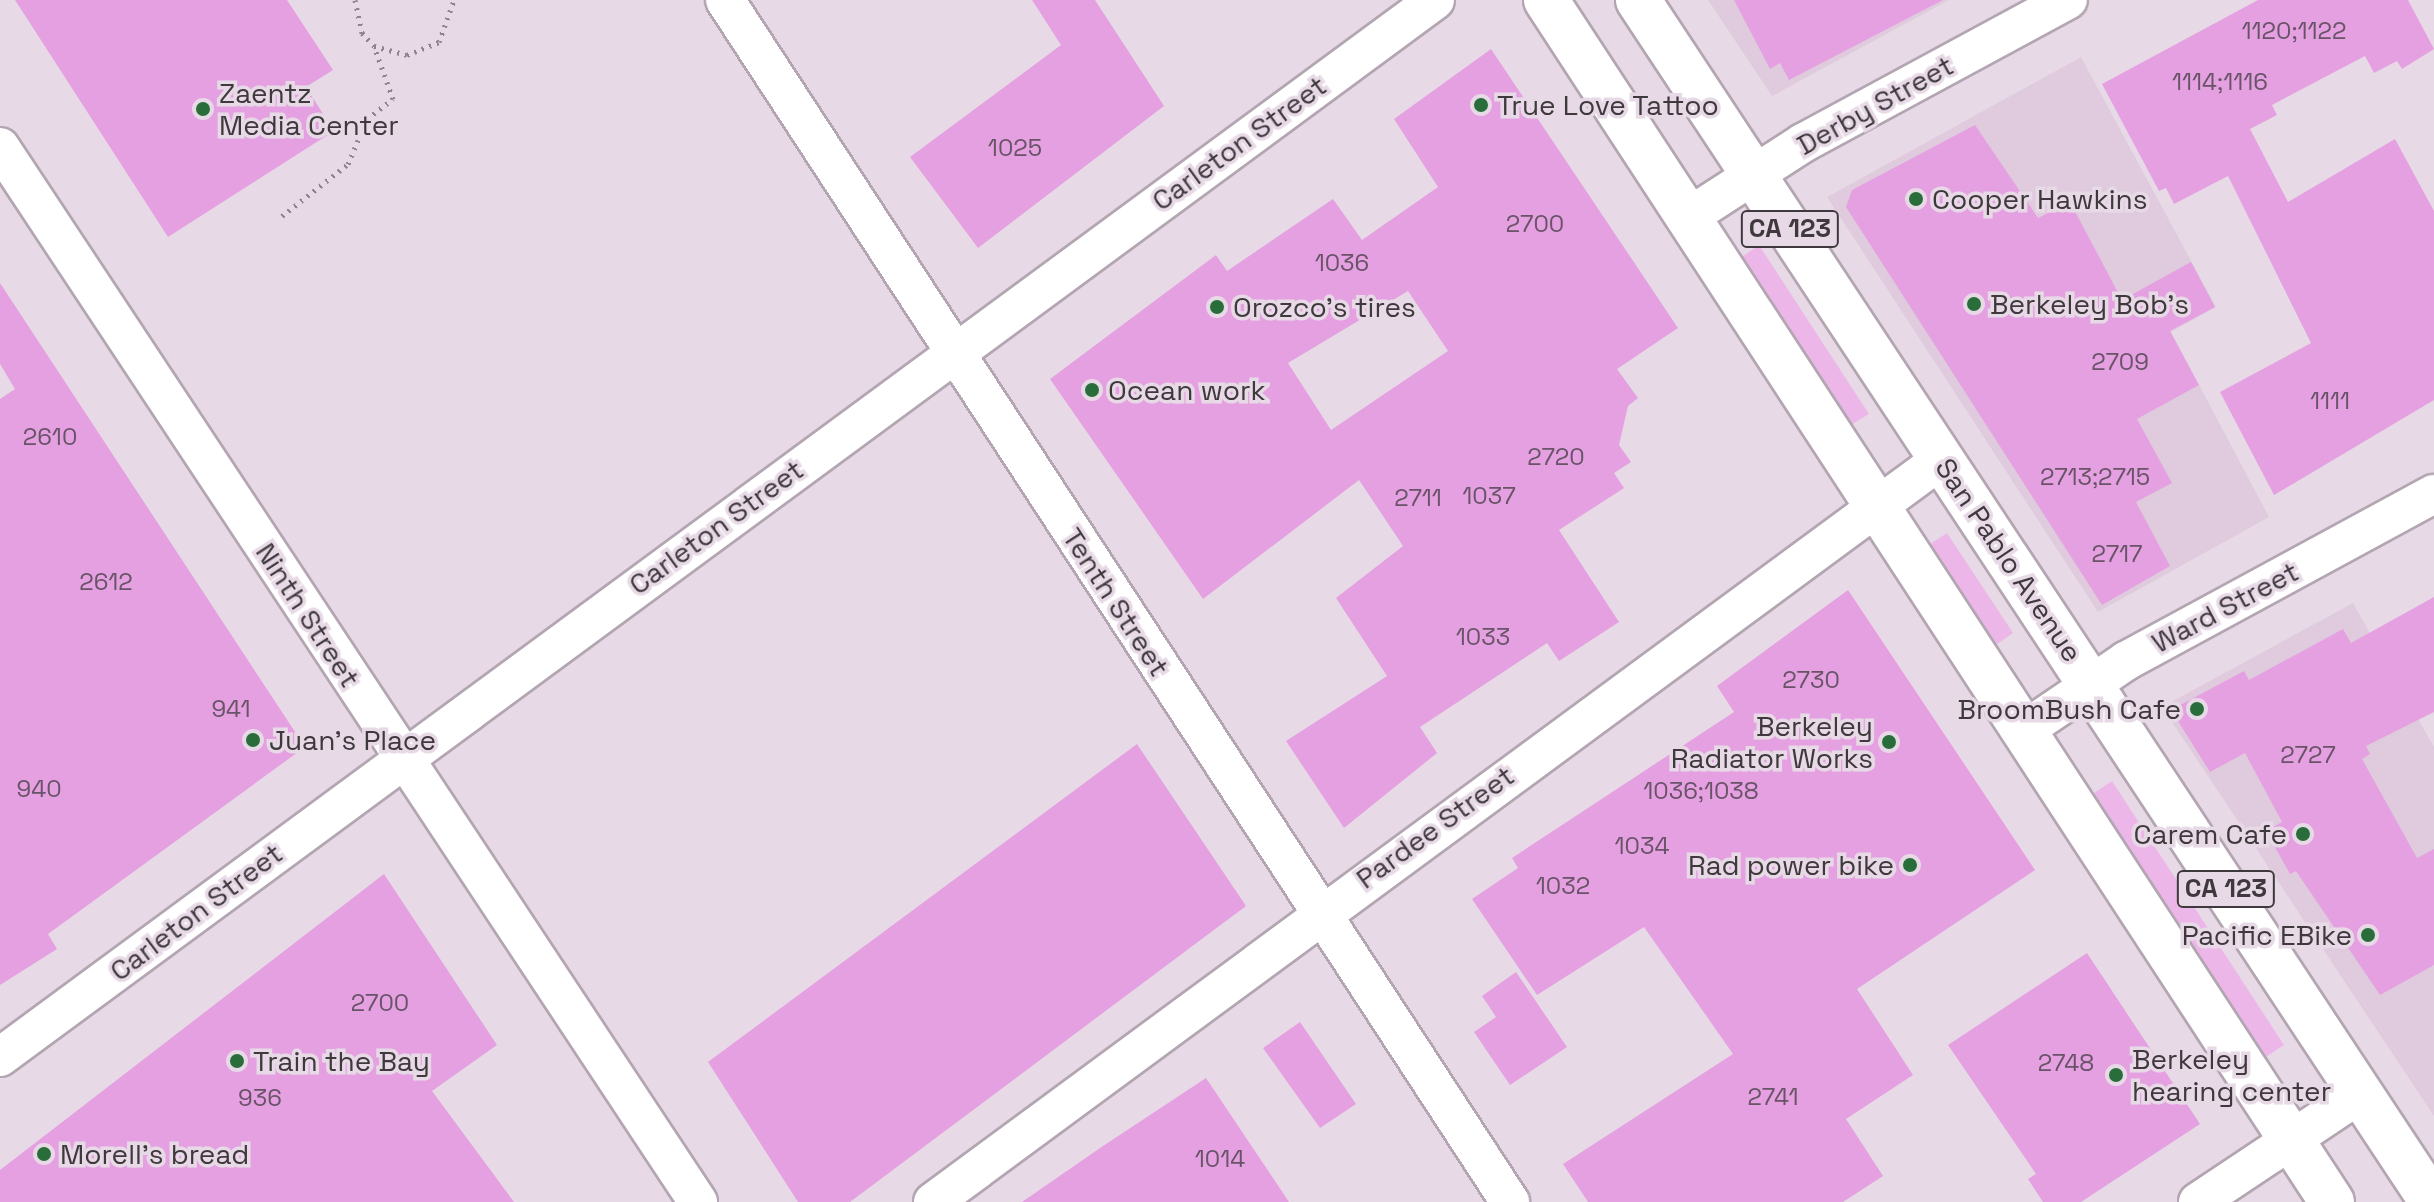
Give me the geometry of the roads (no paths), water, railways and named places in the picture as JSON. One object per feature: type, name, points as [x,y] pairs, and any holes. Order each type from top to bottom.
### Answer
[{"type":"main road","name":"CA 123","points":[[1546,0],[2332,1202]]},
{"type":"main road","name":"San Pablo Avenue","points":[[1638,0],[2432,1202]]},
{"type":"street","name":"Tenth Street","points":[[725,0],[952,353],[1510,1202]]},
{"type":"street","name":"Carleton Street","points":[[0,1057],[1435,0]]},
{"type":"street","name":"Derby Street","points":[[1687,218],[1754,174],[2068,0]]},
{"type":"street","name":"Ninth Street","points":[[0,147],[698,1202]]},
{"type":"street","name":"Pardee Street","points":[[933,1202],[1318,912],[1942,459]]},
{"type":"street","name":"Ward Street","points":[[2023,731],[2091,684],[2434,494]]},
{"type":"street","points":[[2198,1202],[2360,1094]]},
{"type":"place","name":"True Love Tattoo","points":[[1481,105]]},
{"type":"place","name":"Zaentz Media Center","points":[[203,109]]},
{"type":"place","name":"Cooper Hawkins","points":[[1916,199]]},
{"type":"place","name":"Berkeley Bob's","points":[[1974,304]]},
{"type":"place","name":"Orozco's tires","points":[[1217,307]]},
{"type":"place","name":"Ocean work","points":[[1092,390]]},
{"type":"place","name":"BroomBush Cafe","points":[[2197,709]]},
{"type":"place","name":"Juan's Place","points":[[253,740]]},
{"type":"place","name":"Berkeley Radiator Works","points":[[1889,742]]},
{"type":"place","name":"Carem Cafe","points":[[2303,834]]},
{"type":"place","name":"Rad power bike","points":[[1910,865]]},
{"type":"place","name":"Pacific EBike","points":[[2368,935]]},
{"type":"place","name":"Train the Bay","points":[[237,1061]]},
{"type":"place","name":"Berkeley hearing center","points":[[2116,1075]]},
{"type":"place","name":"Morell's bread","points":[[44,1154]]}]
